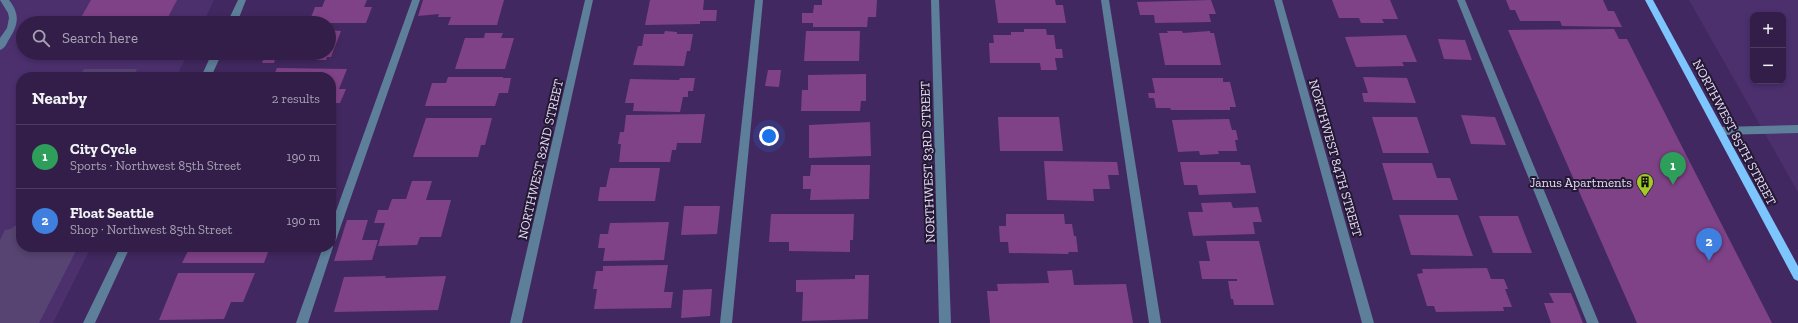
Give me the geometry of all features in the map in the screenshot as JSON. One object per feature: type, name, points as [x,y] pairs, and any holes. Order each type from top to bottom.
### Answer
[{"type":"main road","name":"NORTHWEST 85TH STREET","points":[[1649,0],[1798,276]]},
{"type":"street","points":[[0,46],[11,29],[14,20],[14,13],[4,0]]},
{"type":"street","points":[[235,16],[242,0]]},
{"type":"street","points":[[336,226],[416,0]]},
{"type":"street","name":"NORTHWEST 82ND STREET","points":[[516,323],[589,0]]},
{"type":"street","points":[[726,323],[758,0]]},
{"type":"street","name":"NORTHWEST 83RD STREET","points":[[935,0],[945,323]]},
{"type":"street","points":[[1105,0],[1155,323]]},
{"type":"street","name":"NORTHWEST 84TH STREET","points":[[1278,0],[1368,323]]},
{"type":"street","points":[[1461,0],[1593,323]]},
{"type":"street","points":[[208,72],[214,60]]},
{"type":"street","points":[[1720,131],[1798,129]]},
{"type":"street","points":[[89,323],[123,252]]},
{"type":"street","points":[[302,323],[326,252]]},
{"type":"shaded area","points":[[0,0],[214,0],[206,16],[16,16],[16,60],[184,60],[178,72],[16,72],[16,252],[88,252],[53,323],[0,323]]},
{"type":"shaded area","points":[[1689,0],[1798,0],[1798,192]]},
{"type":"shaded area","points":[[84,69],[137,69],[136,72],[82,72]]},
{"type":"shaded area","points":[[16,225],[16,252],[75,252],[39,323],[0,323],[0,240],[5,230],[11,229]]},
{"type":"building","points":[[91,0],[177,0],[169,16],[82,16]]},
{"type":"building","points":[[325,0],[367,0],[364,7],[372,7],[366,23],[336,23],[336,16],[312,16],[315,7],[322,7]]},
{"type":"building","points":[[423,0],[504,0],[497,25],[448,25],[451,17],[438,17],[439,14],[418,16]]},
{"type":"building","points":[[650,0],[704,0],[703,10],[717,10],[716,21],[700,21],[700,24],[645,25]]},
{"type":"building","points":[[822,0],[877,0],[876,17],[868,17],[867,27],[813,27],[813,23],[802,23],[802,13],[813,13],[814,5],[822,5]]},
{"type":"building","points":[[995,0],[1055,0],[1056,5],[1063,5],[1066,23],[998,23]]},
{"type":"building","points":[[1211,0],[1216,14],[1209,14],[1211,22],[1155,23],[1154,15],[1140,15],[1137,2]]},
{"type":"building","points":[[1332,0],[1390,0],[1398,19],[1382,19],[1384,23],[1361,23],[1359,18],[1339,18]]},
{"type":"building","points":[[1506,0],[1603,0],[1608,11],[1614,11],[1622,27],[1562,26],[1560,21],[1520,21],[1515,10],[1510,10]]},
{"type":"building","points":[[1024,29],[1046,29],[1047,35],[1054,35],[1056,49],[1062,49],[1063,58],[1055,58],[1057,70],[1041,70],[1040,63],[990,63],[989,43],[994,43],[993,35],[1011,35],[1011,32],[1024,32]]},
{"type":"building","name":"Janus Apartments","points":[[1614,29],[1619,39],[1627,39],[1772,323],[1637,323],[1508,30]]},
{"type":"building","points":[[336,31],[341,31],[336,44]]},
{"type":"building","points":[[665,31],[677,32],[677,34],[693,34],[690,51],[687,51],[684,66],[633,65],[638,46],[642,46],[644,34],[664,34]]},
{"type":"building","points":[[806,31],[860,31],[859,61],[804,61]]},
{"type":"building","points":[[1167,31],[1182,31],[1183,33],[1210,31],[1210,33],[1214,33],[1221,65],[1165,65],[1159,33],[1168,33]]},
{"type":"building","points":[[485,33],[503,33],[501,38],[514,38],[505,69],[455,69],[465,38],[484,38]]},
{"type":"building","points":[[1406,35],[1417,62],[1402,62],[1404,66],[1356,67],[1345,37]]},
{"type":"building","points":[[1438,39],[1465,40],[1472,60],[1444,59]]},
{"type":"building","points":[[263,60],[275,60],[274,63],[262,63]]},
{"type":"building","points":[[277,68],[347,69],[339,89],[346,89],[340,103],[336,103],[336,72],[275,72]]},
{"type":"building","points":[[768,70],[781,70],[779,87],[765,86]]},
{"type":"building","points":[[866,74],[866,101],[861,101],[860,111],[801,111],[802,90],[808,90],[808,75]]},
{"type":"building","points":[[448,77],[511,78],[508,93],[499,93],[495,106],[425,106],[432,83],[446,83]]},
{"type":"building","points":[[1363,77],[1407,78],[1416,103],[1364,102],[1362,93],[1368,93]]},
{"type":"building","points":[[680,78],[695,78],[693,91],[688,91],[688,97],[683,97],[680,112],[633,111],[634,103],[625,103],[630,79],[679,80]]},
{"type":"building","points":[[1152,78],[1223,78],[1223,82],[1230,82],[1236,107],[1230,107],[1230,110],[1171,110],[1170,108],[1156,108],[1154,98],[1149,98],[1148,93],[1155,93]]},
{"type":"building","points":[[705,114],[701,143],[677,143],[676,150],[672,150],[670,162],[619,162],[621,144],[618,144],[620,132],[624,132],[626,115]]},
{"type":"building","points":[[1461,115],[1495,117],[1506,145],[1471,144]]},
{"type":"building","points":[[998,117],[1059,117],[1063,151],[1000,151]]},
{"type":"building","points":[[1372,117],[1417,117],[1429,153],[1383,153]]},
{"type":"building","points":[[426,118],[492,118],[485,145],[481,145],[478,157],[413,157]]},
{"type":"building","points":[[1229,119],[1232,130],[1236,130],[1238,140],[1235,140],[1237,151],[1218,151],[1219,154],[1200,155],[1199,151],[1178,152],[1172,120]]},
{"type":"building","points":[[870,122],[871,156],[809,158],[809,125]]},
{"type":"building","points":[[1044,161],[1117,162],[1119,175],[1108,175],[1110,189],[1093,189],[1094,201],[1047,200]]},
{"type":"building","points":[[1180,162],[1240,162],[1241,165],[1250,165],[1256,193],[1199,195],[1197,185],[1184,185]]},
{"type":"building","points":[[1382,163],[1432,163],[1437,178],[1450,178],[1458,200],[1393,200]]},
{"type":"building","points":[[811,165],[870,165],[869,199],[810,200],[811,189],[803,189],[803,176],[810,176]]},
{"type":"building","points":[[610,168],[660,168],[655,201],[598,201],[600,187],[606,187]]},
{"type":"building","points":[[412,181],[432,181],[426,200],[451,200],[441,237],[420,237],[417,245],[378,246],[385,223],[374,223],[378,210],[388,210],[392,199],[406,199]]},
{"type":"building","points":[[1231,202],[1233,208],[1258,207],[1262,222],[1253,222],[1255,234],[1193,236],[1188,212],[1203,212],[1201,203]]},
{"type":"building","points":[[684,206],[720,206],[717,234],[681,235]]},
{"type":"building","points":[[771,214],[854,214],[853,240],[850,240],[850,252],[789,251],[789,242],[769,242]]},
{"type":"building","points":[[1006,214],[1064,214],[1065,224],[1072,224],[1074,236],[1076,236],[1078,252],[1068,252],[1069,254],[1009,253],[1008,242],[1000,242],[999,226],[1006,226]]},
{"type":"building","points":[[1399,215],[1458,215],[1473,256],[1411,255]]},
{"type":"building","points":[[1479,216],[1518,216],[1532,253],[1493,253]]},
{"type":"building","points":[[347,220],[368,220],[362,240],[378,240],[372,260],[334,261]]},
{"type":"building","points":[[669,222],[664,260],[603,261],[605,248],[598,248],[600,234],[608,234],[610,223]]},
{"type":"building","points":[[1206,241],[1259,241],[1274,305],[1234,305],[1233,299],[1231,299],[1228,281],[1237,281],[1237,279],[1202,279],[1199,261],[1210,261]]},
{"type":"building","points":[[188,252],[268,252],[264,263],[182,263]]},
{"type":"building","points":[[668,265],[664,292],[673,292],[671,308],[594,309],[597,289],[593,289],[596,271],[603,271],[603,266]]},
{"type":"building","points":[[1487,268],[1491,279],[1504,279],[1508,289],[1505,289],[1512,307],[1503,307],[1504,311],[1436,312],[1434,306],[1427,306],[1417,274],[1423,273],[1422,269]]},
{"type":"building","points":[[1072,270],[1074,285],[1126,284],[1133,323],[990,323],[987,291],[998,291],[997,284],[1049,283],[1047,271]]},
{"type":"building","points":[[178,273],[255,273],[243,302],[231,302],[224,319],[159,320]]},
{"type":"building","points":[[855,275],[869,275],[868,319],[802,321],[803,292],[796,292],[796,280],[855,279]]},
{"type":"building","points":[[386,276],[385,278],[446,276],[438,310],[334,312],[344,277]]},
{"type":"building","points":[[712,289],[710,316],[681,318],[683,290]]},
{"type":"building","points":[[1549,293],[1571,293],[1583,323],[1551,323],[1544,303],[1554,303]]},
{"type":"place","name":"City Cycle","points":[[1673,185]]},
{"type":"place","name":"Janus Apartments","points":[[1645,197]]},
{"type":"place","name":"Float Seattle","points":[[1709,261]]}]
